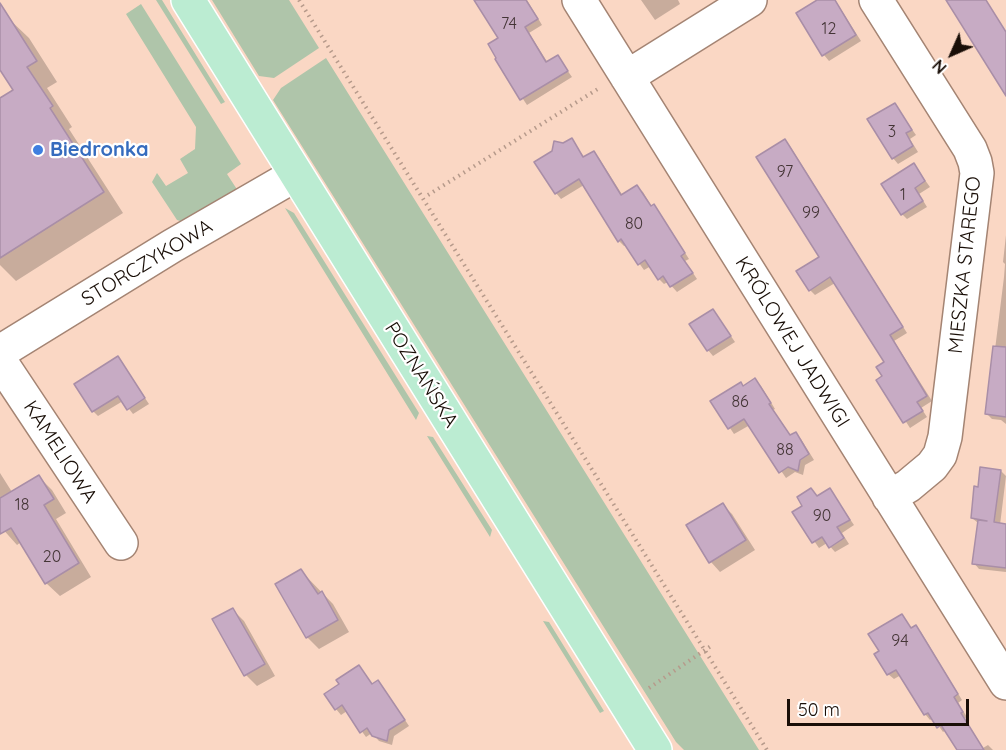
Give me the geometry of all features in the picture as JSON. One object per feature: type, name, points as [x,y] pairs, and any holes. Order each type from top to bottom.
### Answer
[{"type":"main road","name":"POZNAŃSKA","points":[[188,0],[655,750]]},
{"type":"street","name":"KRÓLOWEJ JADWIGI","points":[[579,0],[1006,683]]},
{"type":"street","points":[[627,76],[750,0]]},
{"type":"street","name":"MIESZKA STAREGO","points":[[876,0],[970,150],[975,162],[976,173],[945,437],[940,455],[924,473],[889,497]]},
{"type":"street","name":"STORCZYKOWA","points":[[0,352],[172,246],[295,175]]},
{"type":"street","name":"KAMELIOWA","points":[[0,361],[121,543]]},
{"type":"path","points":[[299,0],[767,750]]},
{"type":"path","points":[[428,195],[602,86],[627,76]]},
{"type":"path","points":[[645,694],[652,685],[711,646]]},
{"type":"green space","points":[[156,0],[162,0],[225,102],[221,104]]},
{"type":"green space","points":[[212,0],[289,0],[319,48],[274,78],[259,76]]},
{"type":"green space","points":[[141,4],[241,164],[227,174],[240,194],[186,223],[177,220],[152,182],[157,173],[166,186],[188,173],[180,159],[195,149],[196,127],[126,14]]},
{"type":"green space","points":[[326,58],[759,750],[684,750],[676,742],[273,100],[281,88]]},
{"type":"green space","points":[[285,208],[294,213],[419,413],[416,420]]},
{"type":"green space","points":[[427,436],[433,437],[492,530],[490,537]]},
{"type":"green space","points":[[543,621],[549,622],[604,711],[600,713]]},
{"type":"building","points":[[474,0],[526,0],[538,19],[525,27],[546,62],[558,55],[568,71],[520,100],[488,44],[498,38]]},
{"type":"building","points":[[817,0],[835,0],[856,35],[822,56],[796,13]]},
{"type":"building","points":[[946,0],[986,0],[1006,32],[1006,96]]},
{"type":"building","name":"Biedronka","points":[[0,3],[37,61],[27,67],[53,106],[50,108],[104,192],[0,258],[0,98],[13,90],[0,70]]},
{"type":"building","points":[[895,103],[912,130],[906,133],[913,146],[892,159],[867,119]]},
{"type":"building","points":[[572,138],[583,157],[594,151],[621,195],[637,185],[651,206],[654,204],[685,253],[681,256],[693,273],[670,287],[663,276],[658,280],[645,260],[638,265],[621,239],[618,242],[579,179],[555,194],[534,162],[552,151],[554,141],[563,143]]},
{"type":"building","points":[[785,139],[903,327],[890,335],[927,396],[917,402],[923,411],[903,423],[876,380],[882,376],[876,367],[884,362],[830,277],[809,291],[796,271],[819,257],[756,157]]},
{"type":"building","points":[[914,163],[925,181],[915,188],[923,201],[901,215],[881,184]]},
{"type":"building","points":[[713,309],[731,336],[707,351],[689,324]]},
{"type":"building","points":[[993,346],[1006,347],[1006,417],[985,414]]},
{"type":"building","points":[[118,356],[145,398],[127,410],[118,396],[92,412],[74,384]]},
{"type":"building","points":[[755,378],[790,435],[796,432],[809,454],[800,460],[798,471],[788,467],[779,473],[744,419],[728,429],[710,401],[741,382],[743,386]]},
{"type":"building","points":[[980,467],[1001,470],[994,522],[1006,524],[1006,568],[972,564],[978,520],[987,521],[971,518],[974,486],[978,487]]},
{"type":"building","points":[[39,475],[54,499],[44,505],[79,563],[45,584],[11,528],[0,534],[0,498]]},
{"type":"building","points":[[811,488],[817,496],[830,488],[850,520],[837,527],[844,538],[829,548],[822,537],[812,543],[792,512],[802,506],[797,497]]},
{"type":"building","points":[[723,503],[746,540],[709,563],[686,525]]},
{"type":"building","points":[[301,569],[318,594],[322,591],[338,620],[306,638],[275,584]]},
{"type":"building","points":[[233,608],[265,664],[244,676],[212,619]]},
{"type":"building","points":[[902,614],[911,628],[916,625],[958,694],[954,697],[963,712],[961,713],[984,750],[957,750],[941,725],[937,728],[928,713],[924,715],[896,670],[887,675],[874,654],[879,651],[868,634]]},
{"type":"building","points":[[359,665],[372,684],[378,680],[405,720],[389,730],[387,741],[372,736],[367,728],[360,733],[342,705],[335,710],[324,694],[339,684],[336,680]]},
{"type":"place","name":"Biedronka","points":[[38,150]]}]
